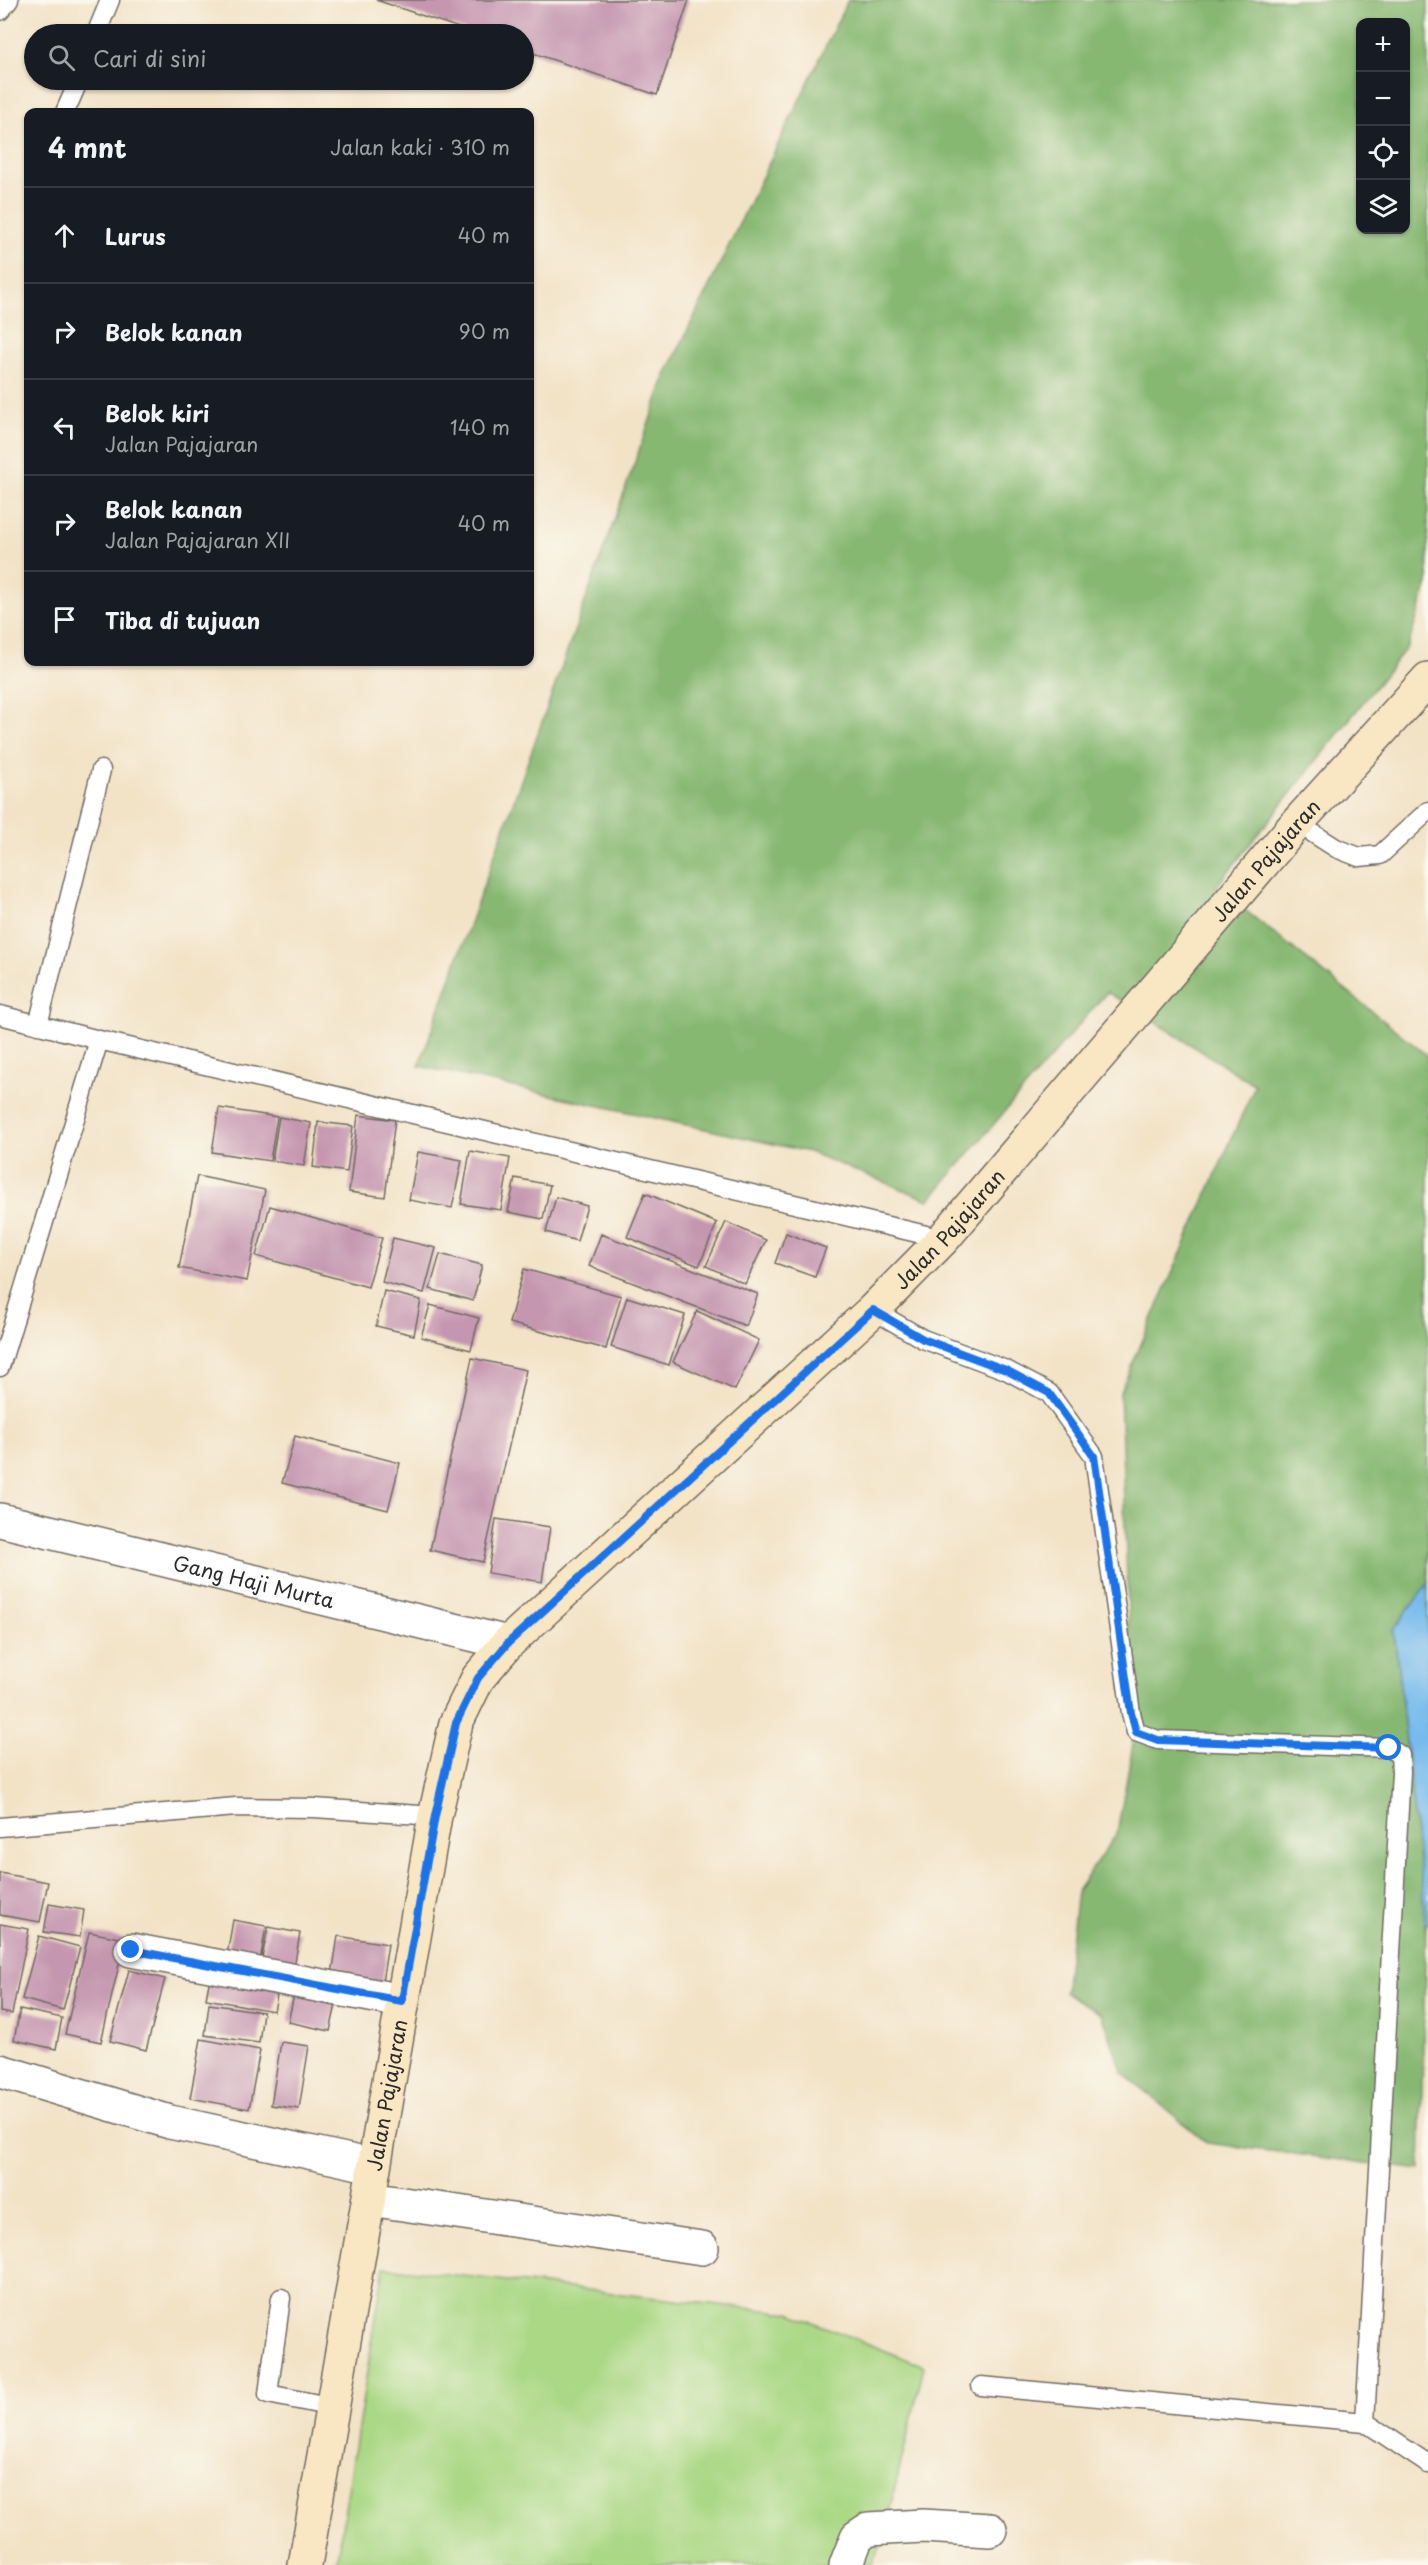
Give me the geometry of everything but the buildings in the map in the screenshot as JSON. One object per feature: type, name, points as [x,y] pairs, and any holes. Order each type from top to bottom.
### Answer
[{"type":"main road","name":"Jalan Pajajaran","points":[[305,2565],[435,1816],[456,1723],[478,1678],[508,1643],[873,1310],[944,1239],[1297,823],[1428,679]]},
{"type":"street","name":"Gang Haji Murta","points":[[0,1520],[508,1643]]},
{"type":"street","points":[[131,1950],[402,2001]]},
{"type":"street","points":[[0,2072],[170,2122],[373,2166]]},
{"type":"street","points":[[369,2199],[702,2248]]},
{"type":"street","points":[[846,2565],[857,2537],[869,2529],[923,2526],[990,2530]]},
{"type":"lane","points":[[0,11],[9,0]]},
{"type":"lane","points":[[100,24],[110,0]]},
{"type":"lane","points":[[68,108],[75,90]]},
{"type":"lane","points":[[38,1025],[101,770]]},
{"type":"lane","points":[[1297,823],[1336,848],[1359,857],[1380,855],[1428,811]]},
{"type":"lane","points":[[0,1015],[944,1239]]},
{"type":"lane","points":[[0,1367],[99,1040]]},
{"type":"lane","points":[[873,1310],[923,1339],[1006,1370],[1049,1393],[1094,1456],[1131,1713],[1136,1732],[1158,1740],[1389,1748],[1400,1755],[1401,1784],[1365,2422]]},
{"type":"lane","points":[[0,1827],[236,1807],[314,1808],[435,1816]]},
{"type":"lane","points":[[281,2298],[268,2394],[333,2407]]},
{"type":"lane","points":[[981,2386],[1365,2422],[1428,2464]]},
{"type":"green space","points":[[848,0],[1428,0],[1428,584],[1408,646],[1216,887],[1428,1056],[1428,1583],[1394,1630],[1426,1926],[1420,2170],[1207,2143],[1123,2073],[1102,2014],[1065,1993],[1077,1891],[1117,1833],[1133,1745],[1120,1392],[1255,1085],[1107,992],[929,1200],[809,1152],[419,1066],[666,375]]},
{"type":"green space","points":[[384,2267],[790,2313],[924,2366],[881,2546],[871,2565],[336,2565]]},
{"type":"water","points":[[1428,1583],[1428,1924],[1426,1926],[1394,1630]]},
{"type":"route","points":[[131,1950],[402,2001],[435,1816],[456,1723],[478,1678],[508,1643],[873,1310],[923,1339],[1006,1370],[1049,1393],[1094,1456],[1131,1713],[1136,1732],[1158,1740],[1389,1748]]}]
